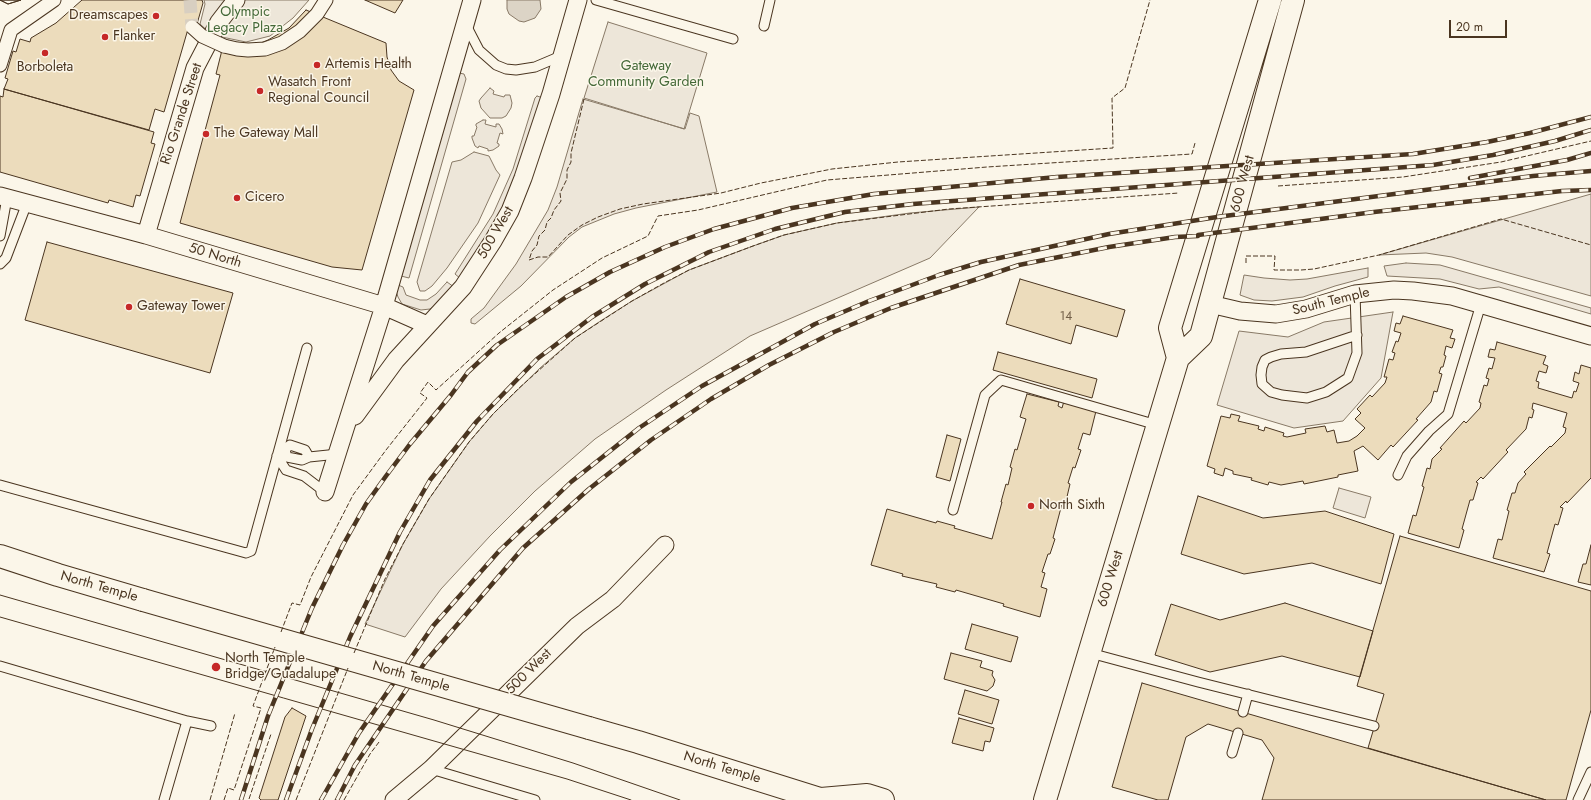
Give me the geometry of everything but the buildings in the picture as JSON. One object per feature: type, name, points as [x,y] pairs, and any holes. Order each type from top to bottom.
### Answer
[{"type":"street","points":[[0,65],[11,30],[54,0]]},
{"type":"street","name":"Rio Grande Street","points":[[146,235],[195,68],[219,22],[236,0]]},
{"type":"street","points":[[192,27],[202,36],[224,46],[248,50],[265,49],[282,43],[300,31],[317,14],[326,0]]},
{"type":"street","name":"500 West","points":[[325,492],[384,306],[472,0]]},
{"type":"street","name":"500 West","points":[[346,429],[396,360],[427,324],[463,287],[493,241],[510,211],[523,178],[551,94],[578,0]]},
{"type":"street","name":"600 West","points":[[1178,358],[1170,328],[1270,0]]},
{"type":"street","name":"600 West","points":[[1045,800],[1088,652],[1178,358],[1201,336],[1293,0]]},
{"type":"street","name":"50 North","points":[[4,197],[146,235],[384,306],[427,324]]},
{"type":"street","name":"South Temple","points":[[1210,304],[1240,311],[1276,314],[1306,309],[1355,294],[1388,291],[1413,291],[1452,296],[1591,336]]},
{"type":"street","name":"500 West","points":[[394,800],[431,769],[576,626],[613,598],[665,545]]},
{"type":"street","name":"North Temple","points":[[0,556],[143,600],[646,744],[822,799],[867,795],[883,800]]},
{"type":"lane","points":[[596,0],[734,39]]},
{"type":"lane","points":[[764,26],[770,0]]},
{"type":"lane","points":[[466,24],[479,50],[496,65],[506,69],[516,70],[535,67],[562,55]]},
{"type":"lane","points":[[0,236],[4,197]]},
{"type":"lane","points":[[0,264],[6,258],[27,203]]},
{"type":"lane","points":[[1355,294],[1357,353],[1348,378],[1326,392],[1307,398],[1271,392],[1262,384],[1260,375],[1265,360],[1271,357],[1306,352],[1356,336]]},
{"type":"lane","points":[[1398,475],[1407,456],[1429,431],[1448,414],[1481,304]]},
{"type":"lane","points":[[0,485],[246,553],[251,551],[281,453],[307,348]]},
{"type":"lane","points":[[953,510],[985,395],[1001,380],[1157,425]]},
{"type":"lane","points":[[281,453],[290,445],[305,450],[308,457],[338,454]]},
{"type":"lane","points":[[281,453],[286,470],[304,476],[325,492]]},
{"type":"lane","points":[[1088,652],[1374,726]]},
{"type":"lane","points":[[0,666],[187,721],[210,726]]},
{"type":"lane","points":[[1243,712],[1248,694]]},
{"type":"lane","points":[[164,800],[187,721]]},
{"type":"lane","points":[[1232,753],[1238,733]]},
{"type":"lane","points":[[431,769],[535,800]]},
{"type":"lane","points":[[1578,800],[1591,772]]},
{"type":"green space","name":"Olympic Legacy Plaza","points":[[204,0],[309,0],[293,18],[270,36],[246,42],[212,35],[200,24],[205,4]]},
{"type":"green space","name":"Gateway Community Garden","points":[[608,22],[707,53],[684,129],[584,98]]},
{"type":"green space","points":[[459,73],[464,74],[466,79],[409,278],[401,276]]},
{"type":"green space","points":[[490,88],[494,91],[493,94],[504,97],[505,95],[510,95],[512,103],[511,108],[506,116],[502,118],[490,118],[481,108],[479,101]]},
{"type":"green space","points":[[537,96],[543,98],[511,196],[461,279],[455,274],[493,214],[513,169],[535,98]]},
{"type":"green space","points":[[583,99],[685,129],[690,113],[699,116],[717,192],[636,208],[614,214],[582,227],[569,237],[521,286],[475,324],[471,323],[471,319],[484,308],[516,264],[548,210],[557,187]]},
{"type":"green space","points":[[486,120],[485,124],[496,127],[496,124],[499,124],[502,129],[503,134],[500,133],[497,143],[499,146],[493,150],[488,151],[488,149],[479,146],[478,148],[475,146],[472,138],[477,127],[476,124]]},
{"type":"green space","points":[[474,152],[489,156],[500,175],[478,223],[447,268],[432,286],[425,291],[420,291],[417,282],[452,162],[461,160]]},
{"type":"green space","points":[[1591,194],[1591,296],[1452,257],[1426,253],[1379,255]]},
{"type":"green space","points":[[979,207],[930,258],[750,336],[666,390],[595,439],[535,491],[490,536],[441,589],[405,637],[365,624],[403,544],[429,499],[469,442],[493,414],[540,368],[575,338],[632,301],[689,270],[784,235],[837,223],[910,213]]},
{"type":"green space","points":[[1406,263],[1440,265],[1591,308],[1591,314],[1499,287],[1479,289],[1440,279],[1387,276],[1384,266]]},
{"type":"green space","points":[[1368,268],[1368,277],[1303,297],[1272,301],[1254,300],[1240,295],[1244,275],[1290,280],[1307,279]]},
{"type":"green space","points":[[447,282],[454,287],[439,304],[430,309],[421,310],[402,304],[396,291],[398,285],[403,287],[406,295],[420,300],[427,300],[436,294]]},
{"type":"green space","points":[[1393,312],[1381,378],[1343,421],[1294,428],[1217,405],[1239,331],[1288,337],[1324,322]]},
{"type":"green space","points":[[1339,488],[1371,497],[1365,518],[1333,508]]},
{"type":"shaded area","points":[[507,0],[540,0],[541,9],[535,18],[524,22],[519,21],[509,14],[507,9]]},
{"type":"tunnel","points":[[190,0],[192,27]]},
{"type":"tram line","points":[[0,595],[434,720],[573,763],[680,800]]},
{"type":"tram line","points":[[0,617],[567,779],[631,800]]},
{"type":"railway","points":[[241,800],[268,716],[312,608],[343,545],[366,504],[410,444],[468,372],[497,345],[566,297],[610,272],[665,247],[714,229],[792,208],[874,194],[1057,177],[1413,154],[1487,142],[1530,133],[1591,117]]},
{"type":"railway","points":[[286,800],[312,729],[350,637],[400,532],[430,480],[477,421],[537,359],[592,317],[645,284],[709,252],[775,229],[845,212],[913,204],[1433,165],[1493,155],[1555,141],[1591,130]]},
{"type":"railway","points":[[1470,178],[1567,160],[1591,153]]},
{"type":"railway","points":[[321,800],[359,733],[433,626],[500,550],[571,482],[639,428],[702,386],[815,324],[869,301],[939,275],[981,262],[1109,234],[1217,217],[1533,176],[1591,171]]},
{"type":"railway","points":[[337,800],[355,765],[426,661],[523,548],[589,489],[651,440],[711,399],[769,365],[834,332],[891,308],[1019,265],[1109,247],[1175,237],[1198,236],[1374,212],[1562,191],[1591,190]]},
{"type":"fence","points":[[584,99],[571,153],[571,162],[567,170],[567,179],[560,193],[561,201],[547,222],[545,230],[539,236],[537,245],[532,251],[529,260],[538,257],[548,257],[568,235],[582,225],[598,217],[620,209],[643,204],[721,193],[761,183],[832,169],[898,162],[1113,148],[1112,98],[1125,88],[1150,0]]},
{"type":"fence","points":[[1278,186],[1403,177],[1501,162],[1591,141]]},
{"type":"fence","points":[[281,632],[292,603],[300,605],[311,577],[353,495],[427,398],[420,393],[428,382],[436,390],[499,333],[553,290],[602,258],[648,236],[658,216],[698,210],[827,180],[987,167],[1192,154],[1195,143]]},
{"type":"fence","points":[[354,653],[385,579],[403,544],[429,499],[469,442],[493,414],[518,389],[575,338],[632,301],[664,283],[689,270],[784,235],[837,223],[949,209],[1179,193]]},
{"type":"fence","points":[[1246,263],[1246,256],[1275,256],[1274,270],[1314,269],[1379,255],[1501,219],[1591,245]]},
{"type":"fence","points":[[224,800],[228,788],[234,790],[261,708],[253,706],[275,647]]},
{"type":"fence","points":[[296,800],[348,668]]},
{"type":"fence","points":[[210,800],[235,713]]},
{"type":"fence","points":[[249,799],[271,734]]},
{"type":"fence","points":[[344,800],[370,754],[379,742]]},
{"type":"place","name":"Dreamscapes","points":[[156,16]]},
{"type":"place","name":"Flanker","points":[[105,37]]},
{"type":"place","name":"Borboleta","points":[[45,53]]},
{"type":"place","name":"Artemis Health","points":[[317,65]]},
{"type":"place","name":"Wasatch Front Regional Council","points":[[260,91]]},
{"type":"place","name":"The Gateway Mall","points":[[206,134]]},
{"type":"place","name":"Cicero","points":[[237,198]]},
{"type":"place","name":"Gateway Tower","points":[[129,307]]},
{"type":"place","name":"North Sixth","points":[[1031,506]]},
{"type":"place","name":"North Temple Bridge/Guadalupe","points":[[216,667]]}]
